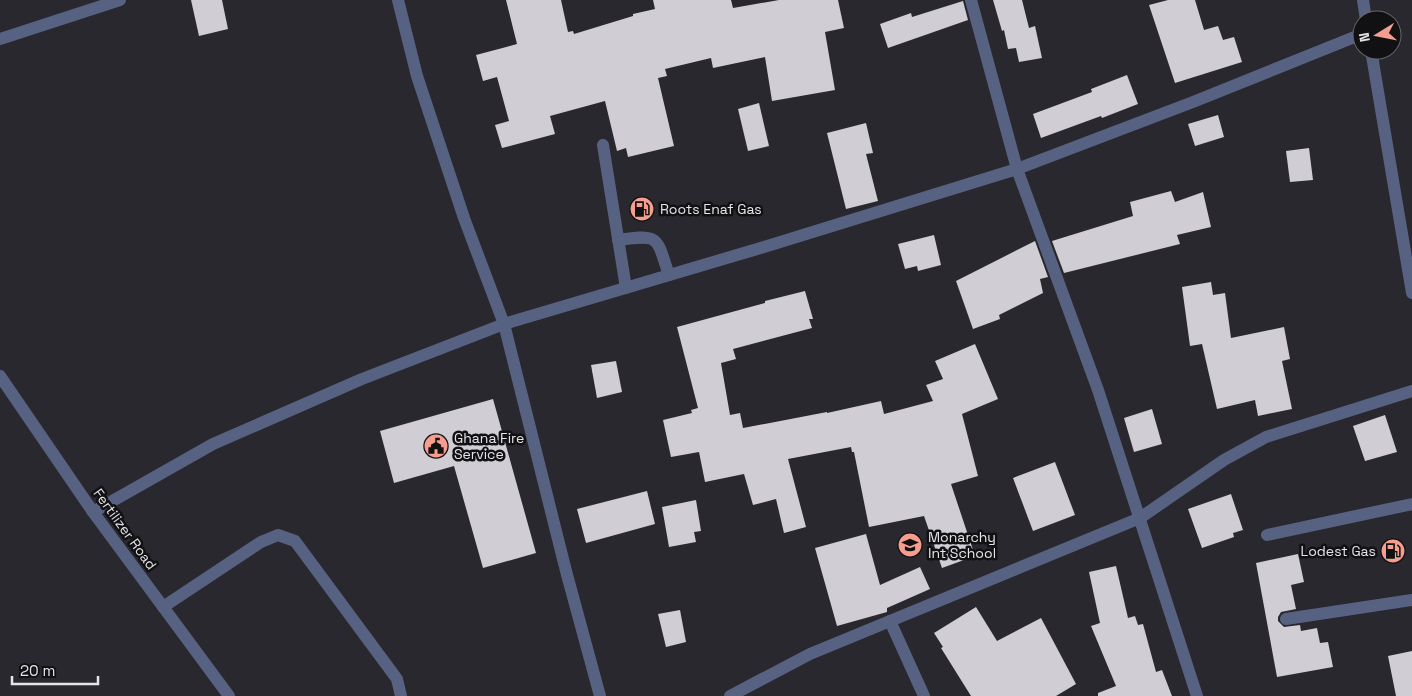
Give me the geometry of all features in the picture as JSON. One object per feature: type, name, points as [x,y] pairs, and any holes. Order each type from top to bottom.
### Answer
[{"type":"street","points":[[0,39],[120,0]]},
{"type":"street","points":[[398,0],[417,76],[464,218],[504,324],[566,572],[600,696]]},
{"type":"street","points":[[971,0],[1017,169],[1098,390],[1197,696]]},
{"type":"street","points":[[93,512],[213,444],[362,379],[504,324],[1017,169],[1193,102],[1352,38]]},
{"type":"street","points":[[1373,60],[1412,294]]},
{"type":"street","points":[[603,145],[626,288]]},
{"type":"street","points":[[618,240],[643,236],[651,238],[658,243],[669,275]]},
{"type":"street","name":"Fertilizer Road","points":[[0,376],[93,512],[229,696]]},
{"type":"street","points":[[730,696],[810,654],[1140,518],[1224,460],[1266,437],[1412,391]]},
{"type":"street","points":[[1267,535],[1412,504]]},
{"type":"street","points":[[163,607],[261,542],[278,535],[295,541],[397,679],[401,696]]},
{"type":"street","points":[[1286,619],[1412,600]]},
{"type":"street","points":[[890,621],[924,696]]},
{"type":"building","points":[[191,0],[222,0],[228,29],[199,36]]},
{"type":"building","points":[[506,0],[561,0],[568,32],[573,31],[574,34],[633,16],[633,14],[655,9],[653,0],[731,0],[733,8],[779,0],[838,0],[844,28],[825,32],[835,90],[772,101],[765,57],[713,68],[711,58],[665,69],[667,76],[658,78],[674,146],[628,157],[626,148],[617,151],[605,101],[550,116],[555,134],[502,148],[495,125],[509,121],[497,77],[483,81],[476,55],[517,44]]},
{"type":"building","points":[[993,0],[1022,0],[1029,28],[1035,26],[1042,58],[1019,62],[1016,48],[1008,49],[1004,30],[1002,31]]},
{"type":"building","points":[[1168,0],[1195,0],[1204,30],[1218,26],[1223,40],[1234,37],[1242,62],[1175,83],[1149,5]]},
{"type":"building","points":[[963,1],[968,20],[888,48],[880,24],[911,13],[912,17]]},
{"type":"building","points":[[1127,75],[1138,104],[1041,138],[1033,114],[1092,92],[1091,89]]},
{"type":"building","points":[[759,103],[769,146],[748,151],[738,109]]},
{"type":"building","points":[[1218,115],[1224,137],[1195,146],[1188,124]]},
{"type":"building","points":[[866,123],[873,153],[866,154],[878,201],[846,209],[827,133]]},
{"type":"building","points":[[1309,148],[1313,180],[1290,182],[1286,151]]},
{"type":"building","points":[[1171,191],[1175,202],[1203,192],[1211,227],[1177,235],[1180,244],[1064,273],[1052,241],[1133,216],[1130,202]]},
{"type":"building","points":[[934,235],[941,265],[918,271],[917,266],[905,269],[898,244]]},
{"type":"building","points":[[1035,241],[1048,277],[1040,279],[1043,293],[999,315],[1000,319],[973,329],[956,281]]},
{"type":"building","points":[[1211,282],[1213,295],[1225,293],[1231,338],[1284,327],[1290,359],[1282,361],[1292,409],[1258,416],[1255,400],[1217,409],[1202,344],[1190,346],[1182,287]]},
{"type":"building","points":[[805,291],[813,319],[809,319],[812,328],[733,349],[736,359],[721,363],[730,415],[740,413],[743,428],[881,401],[884,414],[933,401],[926,385],[943,379],[935,361],[975,344],[998,399],[962,414],[978,476],[951,484],[975,556],[942,568],[924,516],[869,527],[854,452],[852,452],[851,447],[788,459],[806,527],[784,533],[776,499],[753,505],[744,474],[705,482],[699,452],[671,457],[663,420],[692,413],[691,410],[698,408],[677,327]]},
{"type":"building","points":[[616,361],[622,392],[597,398],[591,365]]},
{"type":"building","points":[[493,399],[536,553],[483,568],[454,466],[394,483],[380,431]]},
{"type":"building","points":[[1152,409],[1162,444],[1134,452],[1124,418]]},
{"type":"building","points":[[1385,415],[1397,452],[1365,461],[1353,426]]},
{"type":"building","points":[[1055,462],[1075,515],[1033,531],[1013,478]]},
{"type":"building","points":[[647,491],[655,524],[586,543],[577,509]]},
{"type":"building","points":[[1231,494],[1243,530],[1233,533],[1234,537],[1202,548],[1188,509]]},
{"type":"building","points":[[696,500],[701,531],[694,532],[696,542],[669,547],[662,507]]},
{"type":"building","points":[[866,534],[880,585],[920,567],[930,589],[887,608],[887,612],[837,626],[815,548]]},
{"type":"building","points":[[1298,554],[1304,582],[1291,585],[1296,609],[1281,612],[1278,621],[1284,627],[1300,625],[1301,631],[1317,628],[1320,643],[1328,642],[1333,667],[1277,677],[1256,563]]},
{"type":"building","points":[[1116,566],[1128,618],[1135,616],[1138,625],[1143,624],[1156,672],[1162,670],[1172,696],[1098,696],[1098,693],[1116,686],[1091,626],[1100,623],[1089,572]]},
{"type":"building","points":[[976,607],[997,641],[1041,618],[1076,684],[1056,696],[971,696],[941,648],[943,647],[934,633]]},
{"type":"building","points":[[680,610],[686,642],[666,647],[658,614]]},
{"type":"building","points":[[1412,651],[1412,696],[1396,696],[1388,656]]},
{"type":"place","name":"Roots Enaf Gas","points":[[642,209]]},
{"type":"place","name":"Ghana Fire Service","points":[[436,446]]},
{"type":"place","name":"Monarchy Int School","points":[[910,545]]},
{"type":"place","name":"Lodest Gas","points":[[1393,551]]}]
